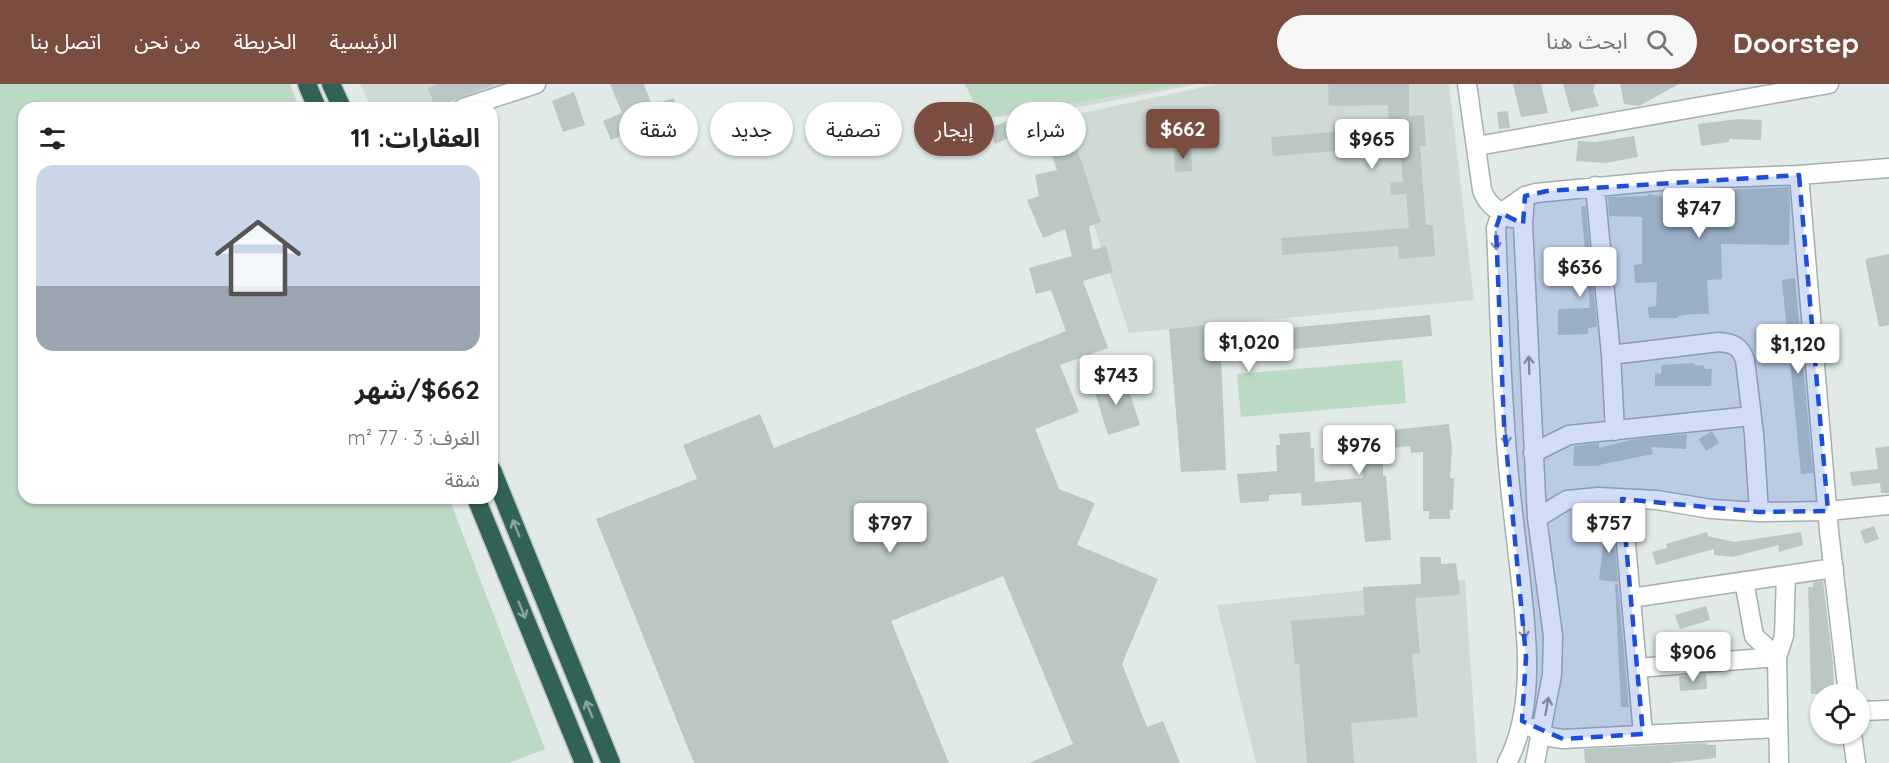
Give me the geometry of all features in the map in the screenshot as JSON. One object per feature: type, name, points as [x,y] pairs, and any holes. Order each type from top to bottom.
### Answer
[{"type":"highway","points":[[307,84],[314,102]]},
{"type":"highway","points":[[331,84],[339,102]]},
{"type":"highway","points":[[498,485],[609,757]]},
{"type":"highway","points":[[478,504],[583,762]]},
{"type":"street","points":[[482,102],[536,84]]},
{"type":"street","points":[[1467,84],[1482,190],[1487,202],[1501,213],[1523,224]]},
{"type":"street","points":[[1477,146],[1829,84]]},
{"type":"street","points":[[1507,763],[1514,751],[1522,721],[1526,657],[1504,424],[1496,228],[1501,213],[1525,196],[1547,191],[1670,180],[1799,175],[1889,168]]},
{"type":"street","points":[[1799,175],[1828,511],[1847,684]]},
{"type":"street","points":[[1595,186],[1611,355],[1615,431]]},
{"type":"street","points":[[1525,196],[1523,224],[1537,518],[1553,636],[1552,675],[1535,763]]},
{"type":"street","points":[[1611,355],[1719,342],[1732,343],[1741,349],[1745,360],[1759,512]]},
{"type":"street","points":[[1533,453],[1569,435],[1751,416]]},
{"type":"street","points":[[1537,518],[1567,500],[1598,497],[1657,500],[1711,509],[1759,512],[1828,511],[1889,506]]},
{"type":"street","points":[[1622,499],[1643,734]]},
{"type":"street","points":[[1631,598],[1834,568]]},
{"type":"street","points":[[1779,763],[1777,657],[1784,636],[1786,575]]},
{"type":"street","points":[[1744,581],[1754,636],[1777,657]]},
{"type":"street","points":[[1638,668],[1777,657]]},
{"type":"street","points":[[1870,711],[1889,710]]},
{"type":"street","points":[[1522,721],[1542,733],[1563,739],[1778,728]]},
{"type":"street","points":[[1853,744],[1856,763]]},
{"type":"street","points":[[583,762],[609,757]]},
{"type":"highlighted area","points":[[1799,175],[1828,511],[1759,512],[1622,499],[1643,734],[1563,739],[1522,721],[1526,657],[1504,424],[1496,228],[1501,213],[1523,224],[1525,196],[1547,191]]},
{"type":"shaded area","points":[[360,84],[508,84],[459,102],[368,102]]},
{"type":"shaded area","points":[[965,84],[1197,84],[1086,106],[1086,102],[1006,102],[1006,116],[994,117],[994,102],[974,102]]},
{"type":"shaded area","points":[[1217,84],[1449,84],[1474,300],[1129,333],[1071,156],[1086,156],[1086,112]]},
{"type":"shaded area","points":[[1465,580],[1477,763],[1256,763],[1217,605]]},
{"type":"green space","points":[[0,84],[290,84],[297,102],[18,102],[18,504],[451,504],[545,749],[509,763],[0,763]]},
{"type":"green space","points":[[965,84],[1184,84],[1080,102],[1006,102],[1006,115],[994,117],[994,102],[974,102]]},
{"type":"green space","points":[[1402,360],[1406,403],[1241,417],[1237,374]]},
{"type":"building","points":[[438,84],[493,84],[448,102],[433,102],[428,88]]},
{"type":"building","points":[[610,84],[644,84],[651,102],[619,102],[619,106]]},
{"type":"building","points":[[1328,84],[1409,84],[1409,116],[1424,115],[1426,146],[1420,146],[1426,225],[1433,225],[1435,256],[1399,259],[1398,246],[1282,255],[1281,238],[1409,228],[1406,194],[1391,195],[1390,183],[1403,182],[1400,146],[1273,156],[1271,137],[1389,128],[1388,105],[1329,106]]},
{"type":"building","points":[[1513,84],[1541,84],[1548,113],[1521,117]]},
{"type":"building","points":[[1563,84],[1595,84],[1593,91],[1599,106],[1571,112]]},
{"type":"building","points":[[1620,84],[1679,84],[1639,106],[1624,104]]},
{"type":"building","points":[[574,92],[585,125],[563,132],[552,101]]},
{"type":"building","points":[[674,98],[675,102],[661,102]]},
{"type":"building","points":[[1508,111],[1510,128],[1499,129],[1497,112]]},
{"type":"building","points":[[619,114],[619,137],[611,140],[603,121]]},
{"type":"building","points":[[1738,119],[1762,120],[1761,140],[1729,139],[1729,142],[1701,146],[1698,124]]},
{"type":"building","points":[[1006,122],[1006,139],[995,144],[994,141],[994,126]]},
{"type":"building","points":[[1634,136],[1638,157],[1605,163],[1576,161],[1578,141],[1597,142]]},
{"type":"building","points":[[1174,148],[1191,148],[1192,171],[1175,172]]},
{"type":"building","points":[[1052,156],[1079,156],[1101,222],[1089,226],[1093,250],[1106,246],[1113,272],[1083,281],[1108,348],[1060,365],[1079,412],[1035,429],[1059,489],[1095,503],[1077,545],[1158,579],[1122,664],[1147,727],[1163,721],[1180,763],[1029,763],[1073,744],[1003,576],[891,621],[949,763],[694,763],[596,519],[697,479],[683,445],[760,414],[774,448],[1066,331],[1051,290],[1036,294],[1029,268],[1072,256],[1065,229],[1043,238],[1027,200],[1039,196],[1035,175],[1057,170]]},
{"type":"building","points":[[1789,187],[1789,245],[1721,244],[1722,279],[1707,280],[1709,314],[1692,314],[1678,316],[1678,318],[1649,318],[1648,307],[1656,306],[1657,282],[1635,283],[1634,265],[1642,264],[1642,217],[1609,216],[1608,197],[1647,196],[1648,194],[1668,198],[1669,192]]},
{"type":"building","points":[[1581,206],[1586,206],[1597,327],[1588,328],[1588,334],[1558,335],[1558,309],[1590,308]]},
{"type":"building","points":[[1889,254],[1889,325],[1879,327],[1865,259]]},
{"type":"building","points":[[1795,278],[1813,473],[1801,474],[1782,280]]},
{"type":"building","points":[[1430,315],[1432,336],[1221,356],[1226,470],[1181,472],[1169,329],[1219,324],[1219,334]]},
{"type":"building","points":[[1694,363],[1696,366],[1703,365],[1705,369],[1712,369],[1711,386],[1655,386],[1655,373],[1661,374],[1662,365]]},
{"type":"building","points":[[1124,376],[1140,425],[1108,435],[1093,386]]},
{"type":"building","points":[[1449,424],[1452,449],[1450,478],[1454,478],[1453,510],[1450,510],[1450,519],[1429,519],[1429,511],[1423,511],[1423,452],[1411,453],[1410,446],[1383,449],[1383,476],[1386,476],[1391,540],[1365,542],[1361,502],[1302,506],[1301,493],[1269,495],[1269,501],[1240,503],[1237,474],[1277,471],[1276,445],[1280,445],[1279,434],[1310,432],[1311,448],[1314,448],[1315,482],[1363,478],[1360,434],[1391,433],[1391,430]]},
{"type":"building","points":[[1712,431],[1719,443],[1706,451],[1699,439]]},
{"type":"building","points":[[1687,434],[1686,449],[1651,447],[1653,454],[1599,466],[1573,466],[1574,446],[1599,443],[1599,448],[1635,439]]},
{"type":"building","points":[[1889,446],[1889,493],[1881,493],[1880,483],[1852,486],[1850,472],[1878,469],[1875,448]]},
{"type":"building","points":[[1607,509],[1612,509],[1618,582],[1599,580],[1603,545],[1607,545]]},
{"type":"building","points":[[1874,526],[1879,539],[1865,544],[1860,531]]},
{"type":"building","points":[[1707,532],[1708,536],[1734,542],[1801,532],[1803,545],[1779,552],[1778,545],[1733,557],[1714,555],[1714,549],[1656,565],[1652,552],[1667,548],[1666,544]]},
{"type":"building","points":[[1420,557],[1441,557],[1441,564],[1456,563],[1460,595],[1415,598],[1420,653],[1412,654],[1418,717],[1351,723],[1354,763],[1307,763],[1299,663],[1295,664],[1291,621],[1365,615],[1363,587],[1421,584]]},
{"type":"building","points":[[1823,581],[1834,684],[1811,684],[1808,587],[1813,587],[1813,582]]},
{"type":"building","points":[[1615,584],[1618,584],[1629,707],[1621,707]]},
{"type":"building","points":[[1706,606],[1710,620],[1680,629],[1675,615]]},
{"type":"building","points":[[1706,674],[1707,689],[1680,691],[1679,676]]},
{"type":"building","points":[[1707,743],[1707,745],[1716,745],[1716,758],[1668,763],[1585,763],[1584,749]]}]
